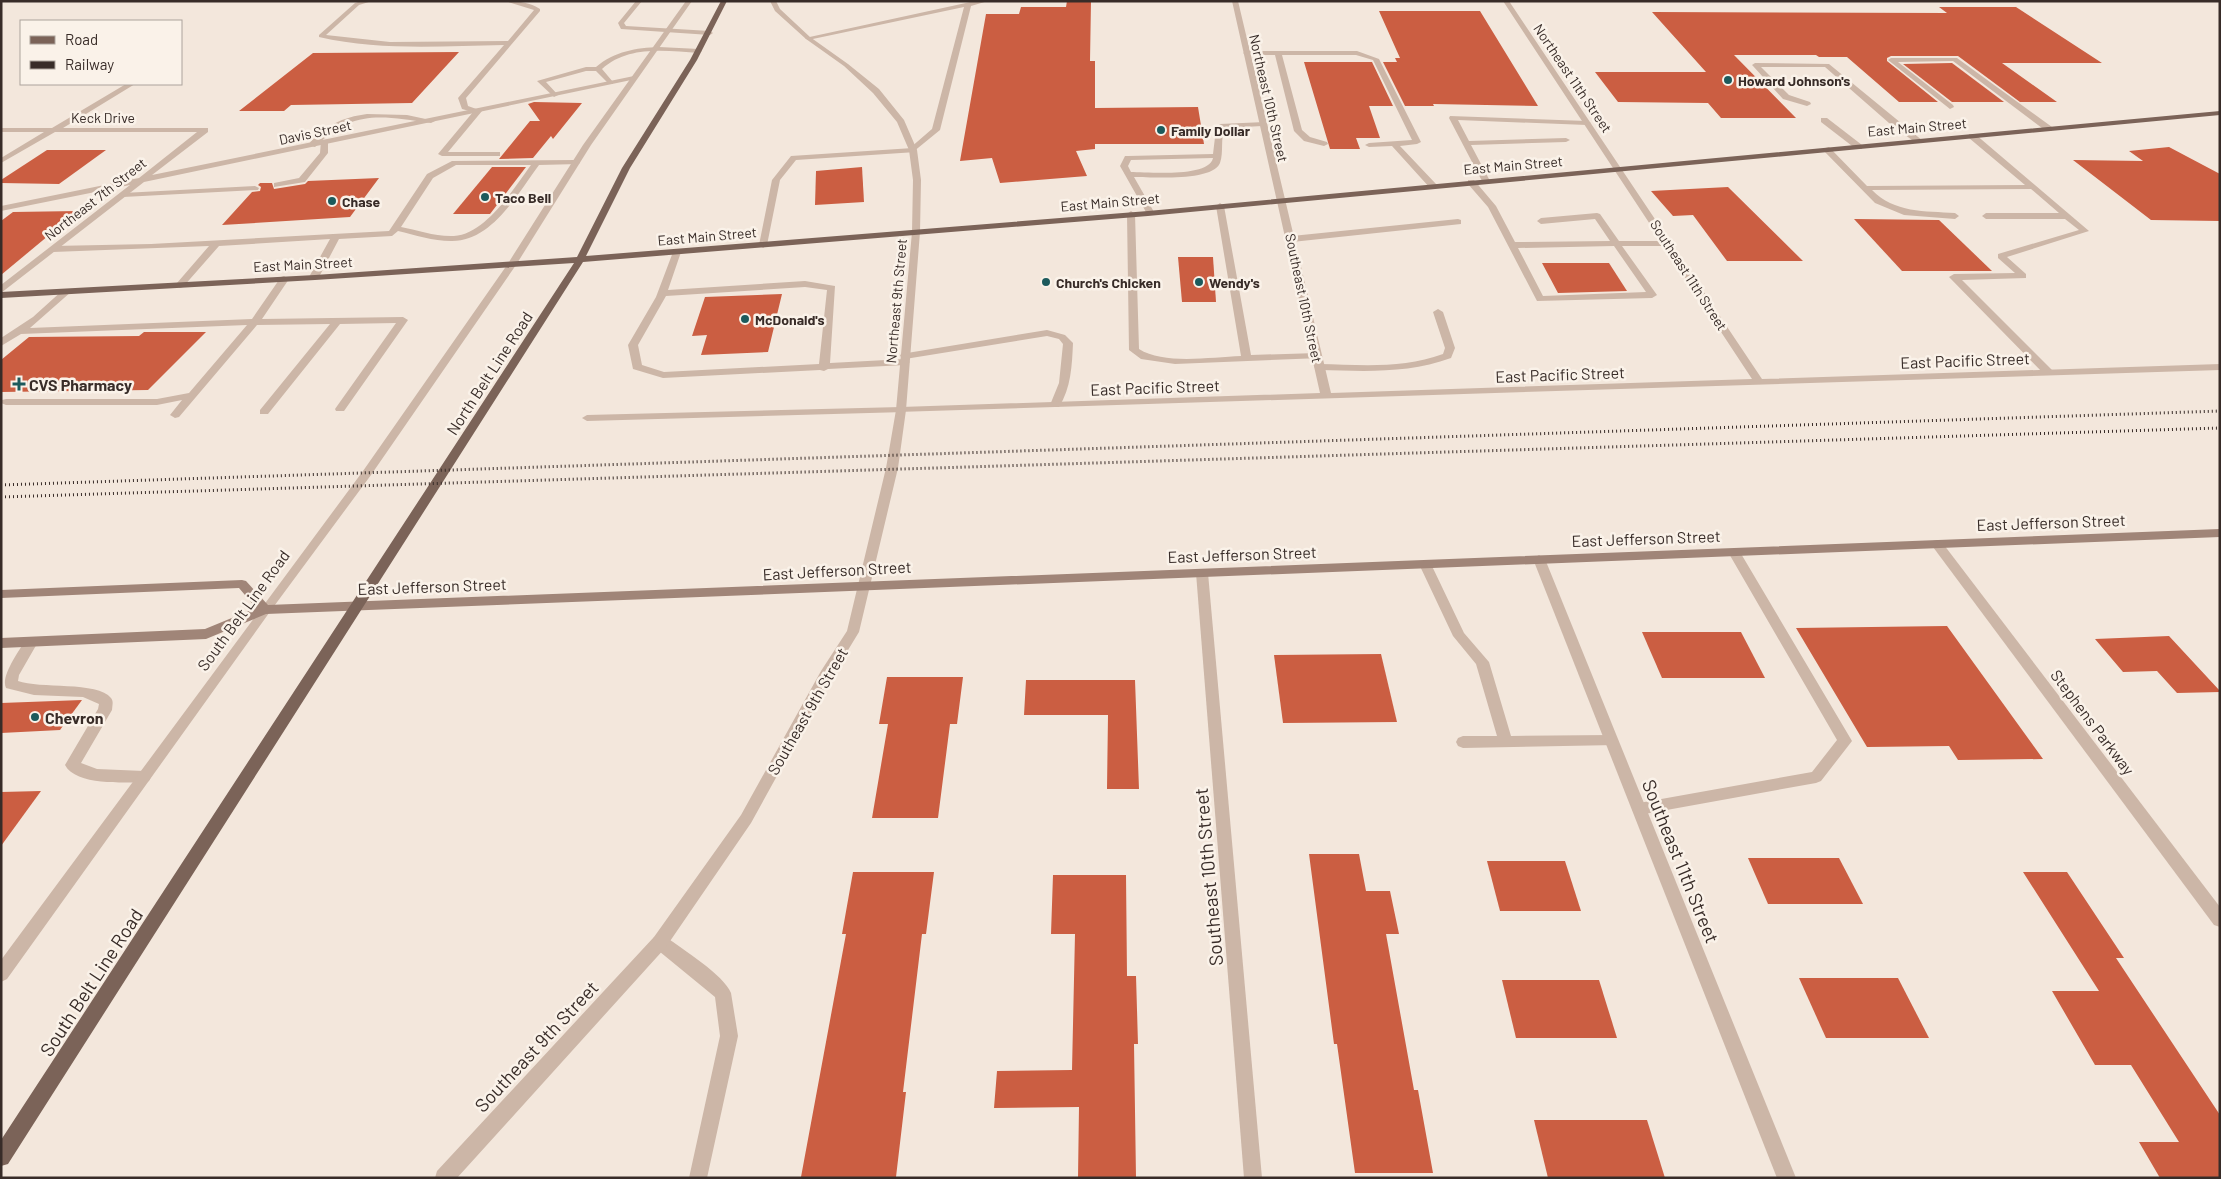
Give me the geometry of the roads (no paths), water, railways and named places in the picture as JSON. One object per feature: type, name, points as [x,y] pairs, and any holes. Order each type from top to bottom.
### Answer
[{"type":"main road","name":"North Belt Line Road","points":[[264,754],[586,251],[617,184],[710,33],[724,1]]},
{"type":"main road","name":"East Main Street","points":[[1,295],[511,265],[764,245],[1132,214],[2220,113]]},
{"type":"main road","name":"East Jefferson Street","points":[[1,643],[206,634],[265,610],[865,585],[2220,534]]},
{"type":"main road","points":[[1,594],[242,584],[265,610]]},
{"type":"main road","name":"South Belt Line Road","points":[[1,1157],[264,754]]},
{"type":"street","points":[[369,1],[357,4],[321,36],[333,39],[394,43],[509,43]]},
{"type":"street","points":[[508,1],[531,6],[538,10],[462,98],[464,107],[478,111],[442,154],[576,162]]},
{"type":"street","points":[[639,1],[621,24],[623,28],[710,33]]},
{"type":"street","points":[[511,265],[576,162],[689,1]]},
{"type":"street","name":"Northeast 9th Street","points":[[772,1],[777,10],[808,38],[876,91],[901,122],[913,150],[917,180],[916,232],[901,410],[895,454]]},
{"type":"street","points":[[808,38],[985,1]]},
{"type":"street","name":"Northeast 10th Street","points":[[1235,1],[1281,200]]},
{"type":"street","name":"Northeast 11th Street","points":[[1506,1],[1619,168]]},
{"type":"street","points":[[764,245],[776,180],[794,158],[913,150],[936,130],[968,5]]},
{"type":"street","points":[[598,69],[603,63],[633,51],[699,51]]},
{"type":"street","points":[[1246,53],[1357,53],[1376,59],[1417,142],[1369,145]]},
{"type":"street","points":[[1278,53],[1298,131],[1307,139],[1324,144]]},
{"type":"street","points":[[1950,107],[1891,60],[1955,59],[2049,129]]},
{"type":"street","points":[[1807,104],[1786,97],[1755,65],[1827,65],[1892,121],[1919,141]]},
{"type":"street","points":[[554,95],[540,81],[586,69],[598,69],[611,83]]},
{"type":"street","name":"Davis Street","points":[[1,210],[634,78]]},
{"type":"street","points":[[1,161],[129,85]]},
{"type":"street","points":[[312,145],[333,127],[354,119],[391,115],[431,121]]},
{"type":"street","points":[[1486,181],[1453,118],[1587,122]]},
{"type":"street","points":[[1824,120],[1859,146]]},
{"type":"street","points":[[1127,174],[1191,174],[1210,168],[1215,164],[1220,142],[1220,129],[1223,126],[1262,124]]},
{"type":"street","name":"Keck Drive","points":[[1,130],[205,130]]},
{"type":"street","name":"Northeast 7th Street","points":[[1,290],[205,130]]},
{"type":"street","points":[[1972,136],[2085,231],[2001,256],[2023,276],[1954,277],[2049,372]]},
{"type":"street","points":[[1465,143],[1566,140]]},
{"type":"street","points":[[277,185],[302,180],[324,153],[324,143]]},
{"type":"street","points":[[1394,144],[1433,186]]},
{"type":"street","points":[[1826,150],[1878,201],[1904,212],[1955,216]]},
{"type":"street","points":[[1150,212],[1127,174],[1124,163],[1133,157],[1217,156]]},
{"type":"street","points":[[53,250],[216,244],[392,233],[430,176],[456,163],[537,159]]},
{"type":"street","points":[[395,228],[454,239],[477,232],[490,222],[537,159]]},
{"type":"street","name":"Southeast 11th Street","points":[[1619,168],[1759,382]]},
{"type":"street","points":[[1471,182],[1492,206],[1540,299],[1652,295],[1597,216],[1541,221]]},
{"type":"street","points":[[1865,188],[2033,187]]},
{"type":"street","points":[[123,195],[255,188]]},
{"type":"street","name":"Southeast 10th Street","points":[[1281,200],[1292,239],[1326,396]]},
{"type":"street","points":[[1220,206],[1246,358]]},
{"type":"street","points":[[1132,214],[1134,350],[1144,357],[1176,361],[1317,356]]},
{"type":"street","points":[[1986,216],[2067,216]]},
{"type":"street","points":[[1292,239],[1458,222]]},
{"type":"street","points":[[314,277],[336,237]]},
{"type":"street","points":[[1512,245],[1668,243]]},
{"type":"street","points":[[180,285],[216,244]]},
{"type":"street","points":[[677,252],[662,295],[634,345],[638,367],[663,375],[824,368],[905,359],[1047,333],[1062,337],[1068,343],[1067,373],[1063,393],[1055,405]]},
{"type":"street","name":"South Belt Line Road","points":[[1,974],[265,610],[367,474],[511,265]]},
{"type":"street","points":[[175,415],[255,322],[284,279]]},
{"type":"street","points":[[662,295],[805,284],[832,288],[824,368]]},
{"type":"street","points":[[1,343],[20,331],[67,291]]},
{"type":"street","points":[[1319,367],[1407,366],[1432,362],[1447,356],[1450,348],[1438,312]]},
{"type":"street","points":[[20,331],[255,322],[403,320],[340,409]]},
{"type":"street","points":[[264,412],[337,321]]},
{"type":"street","name":"East Pacific Street","points":[[587,418],[901,410],[2220,367]]},
{"type":"street","points":[[6,402],[157,402],[192,395]]},
{"type":"street","name":"Southeast 9th Street","points":[[444,1178],[660,942],[746,819],[826,675],[853,632],[895,454]]},
{"type":"street","name":"Stephens Parkway","points":[[1937,544],[2220,920]]},
{"type":"street","points":[[1639,810],[1816,776],[1845,741],[1734,552]]},
{"type":"street","name":"Southeast 11th Street","points":[[1539,559],[1787,1178]]},
{"type":"street","points":[[1426,564],[1459,636],[1482,662],[1505,741]]},
{"type":"street","name":"Southeast 10th Street","points":[[1202,573],[1253,1178]]},
{"type":"street","points":[[31,642],[12,675],[11,684],[21,689],[79,691],[96,695],[106,701],[106,710],[72,765],[80,772],[92,774],[144,776]]},
{"type":"street","points":[[1463,742],[1611,741]]},
{"type":"street","points":[[660,942],[702,974],[723,993],[729,1036],[698,1178]]},
{"type":"railway","points":[[1,485],[2220,411]]},
{"type":"railway","points":[[1,497],[2220,428]]},
{"type":"place","name":"Howard Johnson's","points":[[1728,80]]},
{"type":"place","name":"Family Dollar","points":[[1161,130]]},
{"type":"place","name":"Taco Bell","points":[[485,197]]},
{"type":"place","name":"Chase","points":[[332,201]]},
{"type":"place","name":"Church's Chicken","points":[[1046,282]]},
{"type":"place","name":"Wendy's","points":[[1199,282]]},
{"type":"place","name":"McDonald's","points":[[745,319]]},
{"type":"place","name":"CVS Pharmacy","points":[[19,384]]},
{"type":"place","name":"Chevron","points":[[35,717]]}]
